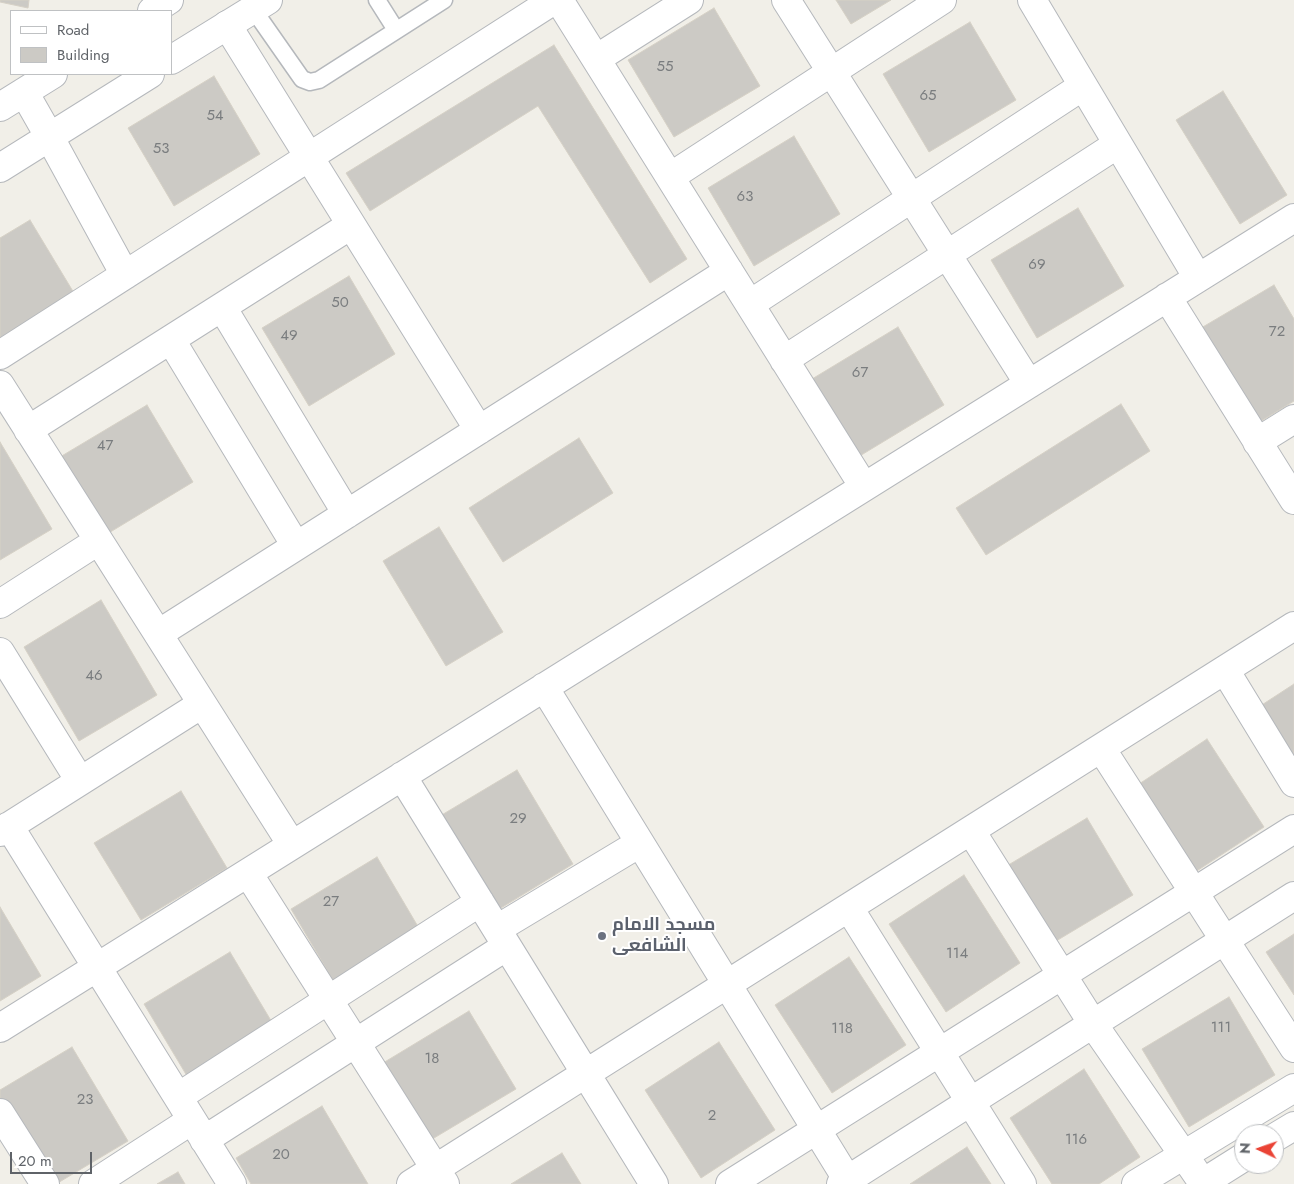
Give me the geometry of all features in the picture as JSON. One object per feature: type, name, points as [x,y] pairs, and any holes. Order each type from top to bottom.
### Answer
[{"type":"street","points":[[154,10],[170,0]]},
{"type":"street","points":[[0,355],[554,0]]},
{"type":"street","points":[[559,0],[864,487]]},
{"type":"street","points":[[596,58],[689,0]]},
{"type":"street","points":[[786,0],[1028,384]]},
{"type":"street","points":[[670,177],[942,0]]},
{"type":"street","points":[[1032,0],[1198,278]]},
{"type":"street","points":[[172,59],[260,5]]},
{"type":"street","points":[[227,26],[479,430]]},
{"type":"street","points":[[0,107],[51,75]]},
{"type":"street","points":[[0,168],[148,75]]},
{"type":"street","points":[[750,304],[1083,86]]},
{"type":"street","points":[[24,92],[125,275]]},
{"type":"street","points":[[784,360],[1118,144]]},
{"type":"street","points":[[0,1028],[1294,218]]},
{"type":"street","points":[[28,430],[351,225]]},
{"type":"street","points":[[158,634],[729,271]]},
{"type":"street","points":[[1167,297],[1294,500]]},
{"type":"street","points":[[222,308],[347,514]]},
{"type":"street","points":[[171,340],[296,546]]},
{"type":"street","points":[[0,386],[292,845]]},
{"type":"street","points":[[1257,442],[1294,419]]},
{"type":"street","points":[[0,604],[98,540]]},
{"type":"street","points":[[411,1184],[440,1176],[586,1074],[1294,626]]},
{"type":"street","points":[[0,652],[80,781]]},
{"type":"street","points":[[1225,670],[1294,783]]},
{"type":"street","points":[[544,687],[816,1130],[846,1183],[969,1102],[1294,896]]},
{"type":"street","points":[[202,704],[4,829],[97,967],[232,1184]]},
{"type":"street","points":[[1101,748],[1294,1048]]},
{"type":"street","points":[[402,776],[654,1184]]},
{"type":"street","points":[[730,1184],[1294,829]]},
{"type":"street","points":[[971,830],[1093,1024],[1202,1184],[1234,1163]]},
{"type":"street","points":[[191,1119],[356,1042],[640,843]]},
{"type":"street","points":[[248,873],[440,1176]]},
{"type":"street","points":[[93,1184],[191,1119],[329,1000],[480,902]]},
{"type":"street","points":[[849,908],[1022,1184]]},
{"type":"street","points":[[1136,1184],[1294,1088]]},
{"type":"street","points":[[0,1113],[45,1184]]},
{"type":"lane","points":[[377,0],[396,30]]},
{"type":"lane","points":[[260,5],[302,79],[310,82],[319,80],[444,0]]},
{"type":"building","points":[[0,0],[29,0],[28,8],[0,2]]},
{"type":"building","points":[[836,0],[891,0],[851,24]]},
{"type":"building","points":[[714,8],[760,86],[674,137],[628,60]]},
{"type":"building","points":[[970,22],[1016,100],[929,152],[883,74]]},
{"type":"building","points":[[554,45],[687,259],[650,283],[538,106],[370,211],[346,173]]},
{"type":"building","points":[[214,76],[260,154],[174,206],[128,128]]},
{"type":"building","points":[[1223,91],[1287,195],[1240,224],[1176,120]]},
{"type":"building","points":[[794,136],[840,214],[754,266],[708,188]]},
{"type":"building","points":[[1078,208],[1124,286],[1037,338],[991,260]]},
{"type":"building","points":[[30,220],[77,298],[0,344],[0,238]]},
{"type":"building","points":[[349,276],[395,354],[309,406],[262,328]]},
{"type":"building","points":[[1274,285],[1294,319],[1294,401],[1253,426],[1196,331]]},
{"type":"building","points":[[898,327],[944,405],[858,457],[812,379]]},
{"type":"building","points":[[1121,404],[1150,451],[986,555],[956,508]]},
{"type":"building","points":[[147,405],[193,482],[107,534],[60,457]]},
{"type":"building","points":[[579,438],[613,493],[503,562],[469,508]]},
{"type":"building","points":[[0,442],[52,529],[0,560]]},
{"type":"building","points":[[439,527],[503,632],[446,666],[383,561]]},
{"type":"building","points":[[101,600],[157,695],[79,741],[24,647]]},
{"type":"building","points":[[1294,684],[1294,779],[1251,712]]},
{"type":"building","points":[[1207,739],[1264,827],[1189,876],[1133,788]]},
{"type":"building","points":[[517,770],[573,864],[496,911],[440,816]]},
{"type":"building","points":[[181,791],[227,868],[141,920],[94,843]]},
{"type":"building","points":[[1087,818],[1133,895],[1046,947],[1000,870]]},
{"type":"building","points":[[377,857],[423,935],[337,987],[291,909]]},
{"type":"building","points":[[964,875],[1020,963],[946,1012],[889,924]]},
{"type":"building","points":[[0,907],[41,976],[0,1001]]},
{"type":"building","points":[[1294,934],[1294,995],[1266,952]]},
{"type":"building","points":[[230,952],[276,1029],[190,1081],[144,1004]]},
{"type":"building","points":[[849,957],[906,1045],[832,1093],[775,1005]]},
{"type":"building","points":[[1229,997],[1275,1075],[1189,1127],[1142,1049]]},
{"type":"building","points":[[469,1011],[516,1089],[429,1141],[383,1063]]},
{"type":"building","points":[[719,1042],[775,1130],[701,1178],[645,1090]]},
{"type":"building","points":[[72,1047],[128,1141],[56,1184],[0,1101],[0,1090]]},
{"type":"building","points":[[1084,1069],[1140,1157],[1099,1184],[1052,1184],[1010,1118]]},
{"type":"building","points":[[322,1106],[368,1184],[251,1184],[236,1158]]},
{"type":"building","points":[[967,1147],[991,1184],[910,1184]]},
{"type":"building","points":[[562,1153],[581,1184],[511,1184]]},
{"type":"building","points":[[178,1172],[185,1184],[157,1184]]},
{"type":"place","name":"مسجد الامام الشافعى","points":[[602,936]]}]
